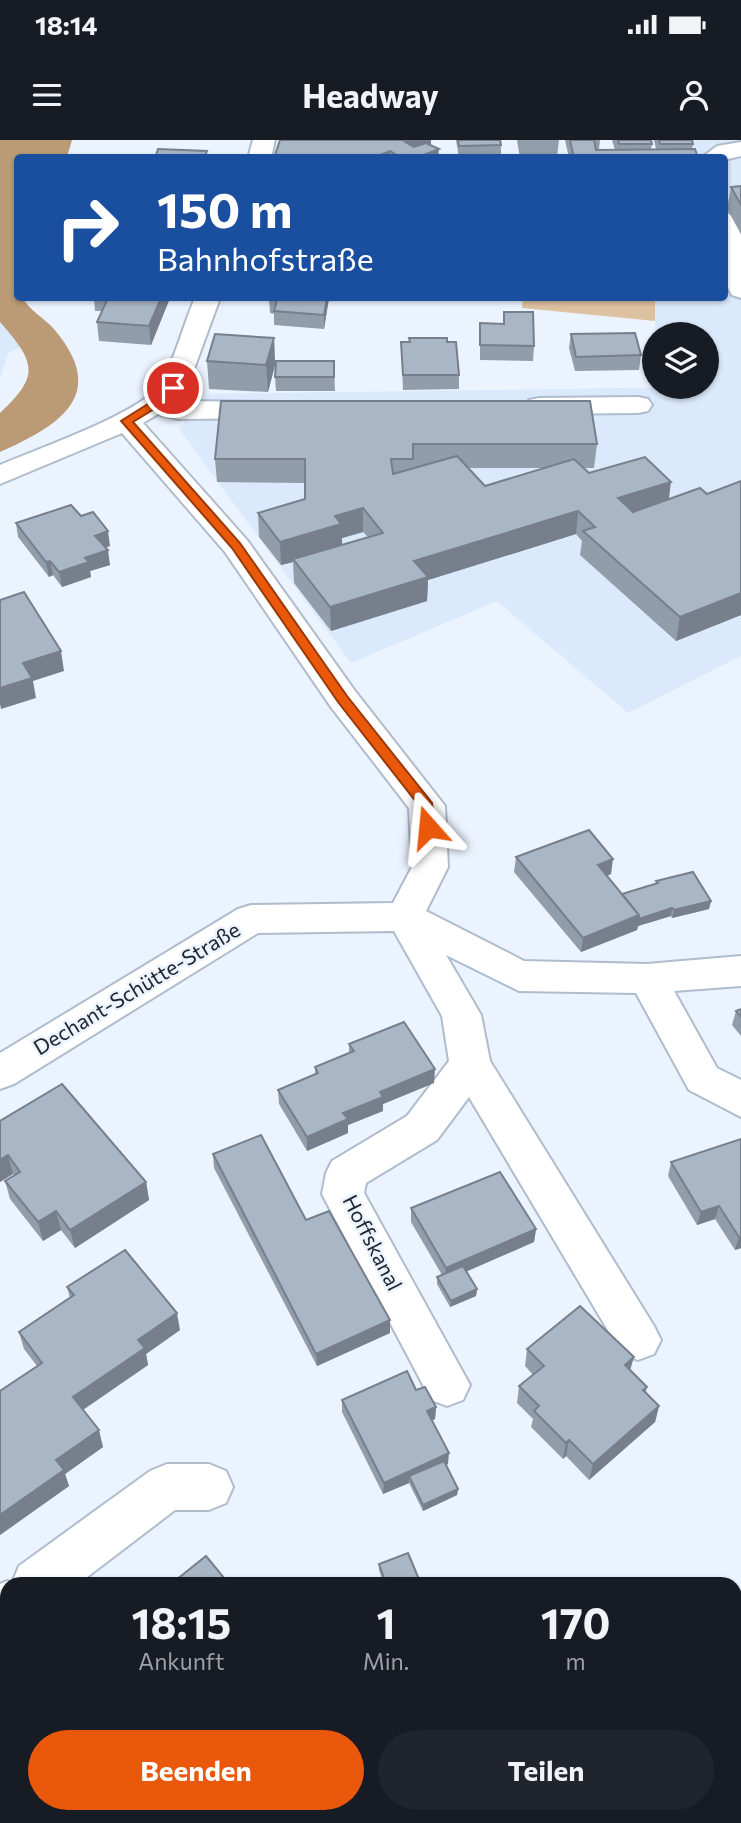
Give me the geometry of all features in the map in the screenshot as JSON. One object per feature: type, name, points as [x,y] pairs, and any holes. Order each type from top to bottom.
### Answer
[{"type":"street","points":[[719,154],[741,149]]},
{"type":"street","points":[[728,232],[736,257],[741,290]]},
{"type":"street","points":[[0,475],[126,421],[155,404],[173,388],[206,301]]},
{"type":"street","points":[[155,404],[178,411],[303,410]]},
{"type":"street","points":[[513,407],[638,405]]},
{"type":"street","points":[[126,421],[236,546],[342,699],[427,806],[430,867],[405,917]]},
{"type":"street","points":[[405,917],[519,976],[647,979],[741,971]]},
{"type":"street","points":[[405,917],[461,1015],[470,1064],[638,1340]]},
{"type":"street","name":"Dechant-Schütte-Straße","points":[[0,1073],[251,919],[405,917]]},
{"type":"street","points":[[647,979],[704,1079],[741,1100]]},
{"type":"street","name":"Hoffskanal","points":[[447,1385],[343,1194],[347,1173],[422,1128],[470,1064]]},
{"type":"street","points":[[46,1577],[167,1487],[209,1487]]},
{"type":"shaded area","points":[[0,140],[72,140],[68,154],[14,154],[14,301],[25,301],[53,328],[70,351],[77,371],[77,389],[71,405],[59,418],[42,431],[0,452],[0,413],[22,388],[28,368],[21,348],[0,322]]},
{"type":"shaded area","points":[[692,140],[741,140],[741,656],[628,713],[497,601],[351,663],[179,429],[208,394],[642,388],[642,399],[719,399],[719,322],[655,322],[655,301],[728,301],[728,154],[696,154]]},
{"type":"shaded area","points":[[523,301],[655,301],[655,321],[522,308]]},
{"type":"shaded area","points":[[0,322],[22,347],[8,353],[0,380]]},
{"type":"building","points":[[280,140],[410,140],[405,142],[414,147],[426,143],[439,149],[426,154],[395,154],[390,151],[383,154],[275,154]]},
{"type":"building","points":[[458,140],[500,140],[501,145],[459,146]]},
{"type":"building","points":[[570,140],[594,140],[596,150],[695,149],[697,154],[573,154]]},
{"type":"building","points":[[618,140],[651,140],[652,144],[619,144]]},
{"type":"building","points":[[659,140],[692,140],[693,144],[660,144]]},
{"type":"building","points":[[158,149],[207,151],[206,154],[156,154]]},
{"type":"building","points":[[741,186],[741,205],[731,187]]},
{"type":"building","points":[[107,301],[160,301],[149,326],[97,322]]},
{"type":"building","points":[[277,301],[326,301],[324,315],[274,311]]},
{"type":"building","points":[[504,312],[533,312],[534,346],[480,345],[480,323],[504,324]]},
{"type":"building","points":[[635,333],[641,355],[576,357],[571,334]]},
{"type":"building","points":[[215,334],[274,338],[266,365],[207,361]]},
{"type":"building","points":[[409,338],[447,338],[447,342],[456,342],[459,375],[403,375],[401,342],[410,342]]},
{"type":"building","points":[[276,361],[334,361],[334,377],[275,377]]},
{"type":"building","points":[[221,401],[590,401],[597,444],[413,444],[413,459],[391,459],[393,474],[457,456],[485,486],[574,459],[589,473],[645,457],[671,482],[618,498],[633,512],[700,488],[707,494],[741,481],[741,593],[680,617],[583,531],[595,527],[578,511],[414,561],[428,577],[330,607],[293,559],[383,533],[363,508],[335,516],[341,524],[280,542],[258,513],[305,499],[305,459],[215,459]]},
{"type":"building","points":[[71,505],[81,516],[93,512],[108,531],[95,536],[108,550],[85,558],[89,562],[59,572],[50,561],[46,562],[16,523]]},
{"type":"building","points":[[24,592],[61,651],[23,663],[32,678],[0,688],[0,600]]},
{"type":"building","points":[[589,830],[613,859],[598,865],[639,915],[583,938],[516,857]]},
{"type":"building","points":[[693,872],[711,901],[674,910],[672,908],[639,919],[639,915],[622,894],[658,883],[656,881]]},
{"type":"building","points":[[404,1022],[435,1069],[380,1092],[383,1097],[343,1113],[348,1119],[307,1137],[278,1090],[318,1073],[315,1067],[354,1051],[349,1044]]},
{"type":"building","points":[[62,1084],[146,1182],[70,1230],[56,1211],[38,1222],[5,1181],[20,1172],[8,1155],[0,1160],[0,1121]]},
{"type":"building","points":[[261,1135],[306,1220],[329,1211],[390,1320],[316,1354],[213,1154]]},
{"type":"building","points":[[741,1139],[739,1237],[719,1206],[701,1212],[671,1162]]},
{"type":"building","points":[[500,1172],[536,1229],[446,1268],[411,1208]]},
{"type":"building","points":[[125,1250],[177,1313],[138,1340],[145,1348],[73,1397],[99,1430],[56,1460],[64,1470],[0,1515],[0,1391],[42,1363],[19,1332],[74,1295],[67,1287]]},
{"type":"building","points":[[463,1266],[477,1289],[451,1301],[437,1277]]},
{"type":"building","points":[[580,1306],[634,1357],[625,1365],[647,1387],[643,1390],[659,1406],[593,1464],[569,1440],[566,1443],[534,1411],[539,1406],[519,1386],[544,1366],[527,1349]]},
{"type":"building","points":[[407,1371],[416,1390],[425,1387],[436,1407],[427,1411],[449,1453],[384,1483],[342,1400]]},
{"type":"building","points":[[444,1461],[458,1489],[423,1505],[409,1476]]},
{"type":"building","points":[[408,1553],[418,1577],[384,1577],[379,1564]]},
{"type":"building","points":[[206,1556],[223,1577],[180,1577]]},
{"type":"route","points":[[173,388],[155,404],[126,421],[236,546],[342,699],[427,806],[428,827]]}]
